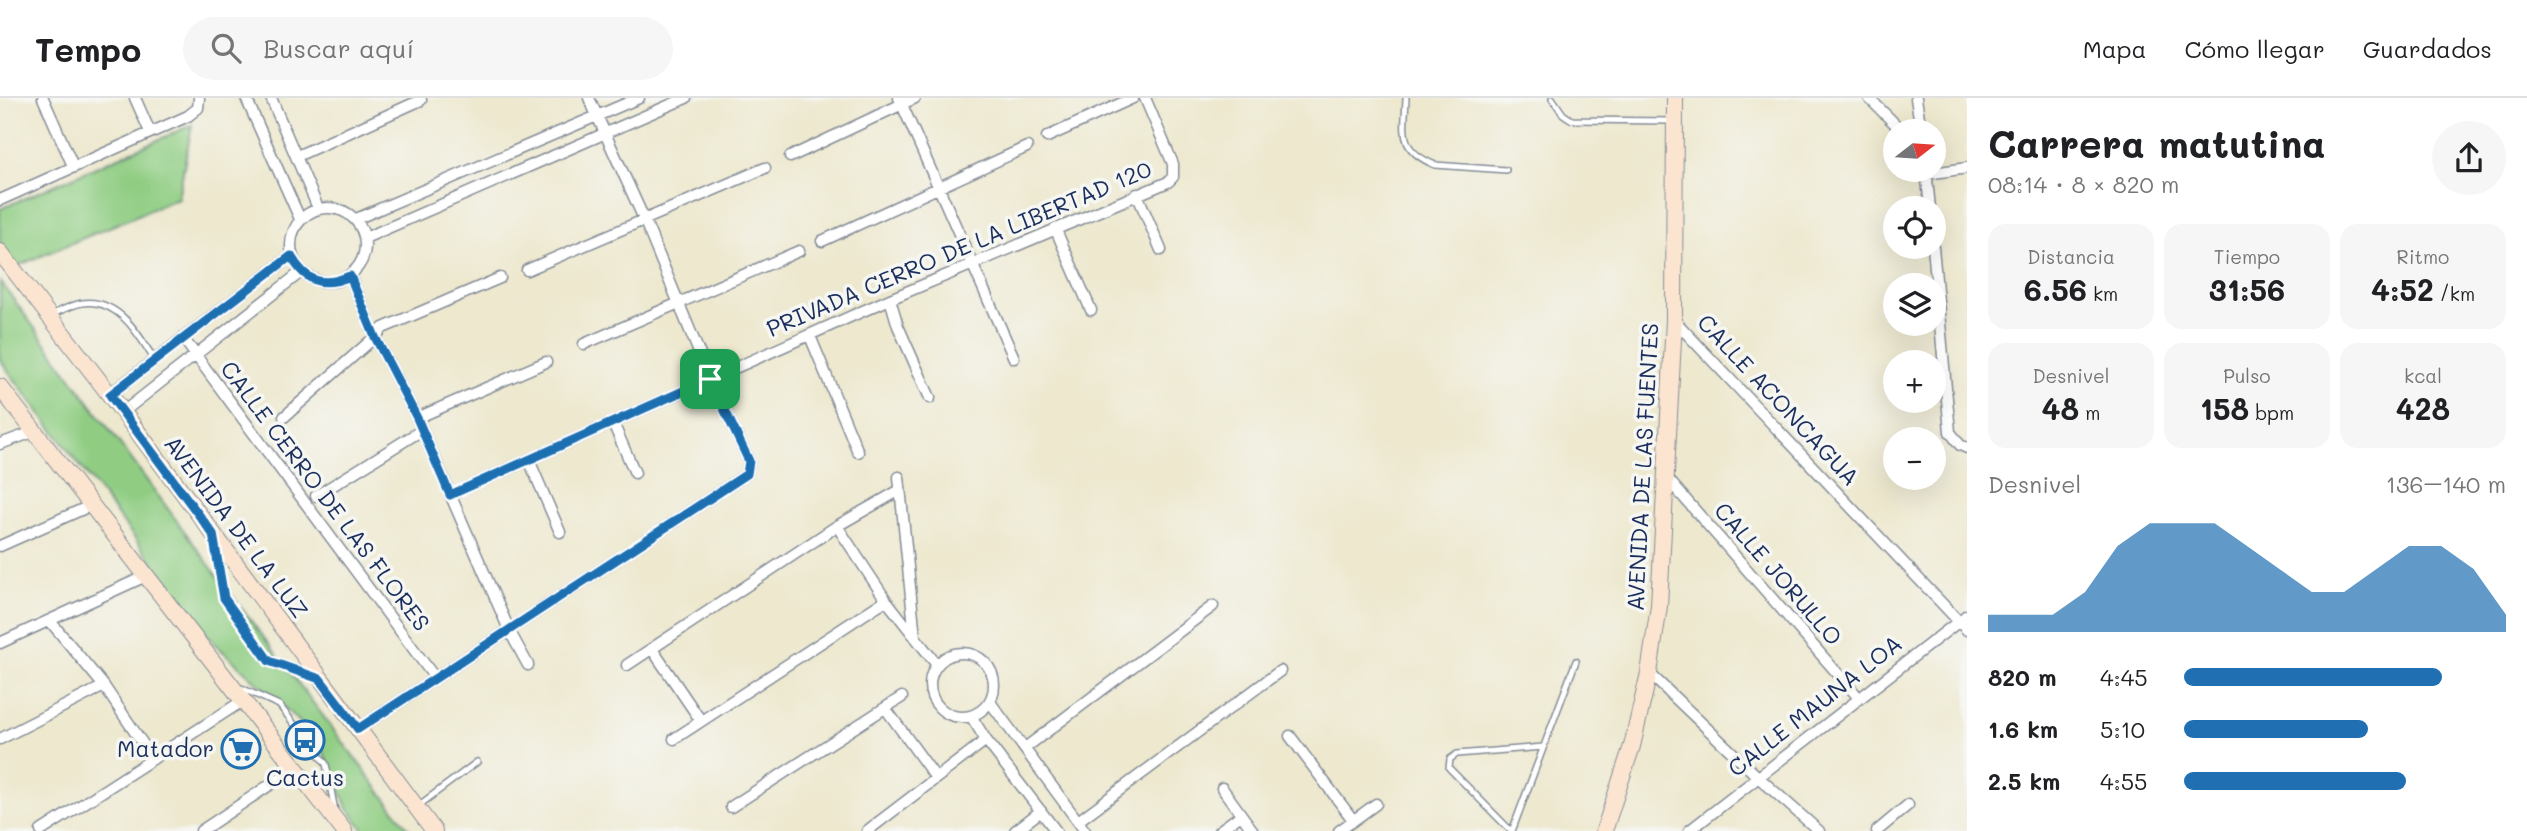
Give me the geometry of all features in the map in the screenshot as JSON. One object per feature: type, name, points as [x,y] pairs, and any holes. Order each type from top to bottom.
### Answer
[{"type":"main road","name":"AVENIDA DE LAS FUENTES","points":[[1604,831],[1632,746],[1659,606],[1674,320],[1675,98]]},
{"type":"main road","name":"AVENIDA DE LA LUZ","points":[[0,252],[123,412],[434,831]]},
{"type":"main road","points":[[0,387],[340,826]]},
{"type":"street","points":[[43,98],[73,166]]},
{"type":"street","points":[[135,98],[150,132]]},
{"type":"street","points":[[0,200],[188,116],[198,108],[199,98]]},
{"type":"street","points":[[246,98],[300,219]]},
{"type":"street","points":[[271,98],[318,208]]},
{"type":"street","points":[[358,729],[510,632],[747,474],[749,461],[710,379],[644,219],[589,98]]},
{"type":"street","points":[[356,219],[639,98]]},
{"type":"street","points":[[365,238],[686,98]]},
{"type":"street","points":[[790,157],[900,101],[915,98]]},
{"type":"street","points":[[1047,138],[1133,98]]},
{"type":"street","name":"PRIVADA CERRO DE LA LIBERTAD 120","points":[[450,495],[972,263],[1168,182],[1173,177],[1173,164],[1145,98]]},
{"type":"street","points":[[1869,98],[1890,119]]},
{"type":"street","points":[[1916,98],[1919,119]]},
{"type":"street","points":[[297,156],[421,100]]},
{"type":"street","points":[[900,101],[1014,358]]},
{"type":"street","points":[[822,241],[1027,147]]},
{"type":"street","points":[[527,270],[765,168]]},
{"type":"street","points":[[1946,170],[1967,168]]},
{"type":"street","points":[[1137,194],[1161,250]]},
{"type":"street","points":[[330,207],[344,211],[356,219],[365,238],[362,259],[350,276],[334,283],[317,282],[301,272],[291,256],[290,239],[300,219],[318,208],[330,207]]},
{"type":"street","points":[[1055,228],[1091,310]]},
{"type":"street","points":[[584,344],[800,251]]},
{"type":"street","points":[[110,395],[291,256]]},
{"type":"street","points":[[1934,259],[1950,432],[1960,445],[1967,449]]},
{"type":"street","points":[[123,412],[301,272]]},
{"type":"street","points":[[350,276],[375,337],[417,418],[510,632],[528,665]]},
{"type":"street","points":[[284,417],[383,328],[500,278]]},
{"type":"street","points":[[890,299],[898,326],[930,398]]},
{"type":"street","name":"CALLE ACONCAGUA","points":[[1674,320],[1964,622]]},
{"type":"street","points":[[810,336],[858,452]]},
{"type":"street","name":"CALLE CERRO DE LAS FLORES","points":[[183,338],[435,678]]},
{"type":"street","points":[[417,418],[546,362]]},
{"type":"street","points":[[612,423],[635,473]]},
{"type":"street","points":[[316,496],[422,430]]},
{"type":"street","points":[[0,444],[36,431]]},
{"type":"street","points":[[529,460],[560,532]]},
{"type":"street","points":[[899,477],[915,637]]},
{"type":"street","name":"CALLE JORULLO","points":[[1666,477],[1859,698]]},
{"type":"street","points":[[627,665],[837,526],[900,490]]},
{"type":"street","points":[[0,546],[92,505]]},
{"type":"street","points":[[837,526],[886,600],[937,665]]},
{"type":"street","points":[[0,643],[148,575]]},
{"type":"street","points":[[674,739],[886,600]]},
{"type":"street","points":[[1025,748],[1213,606]]},
{"type":"street","points":[[50,621],[104,686],[153,759]]},
{"type":"street","name":"CALLE MAUNA LOA","points":[[1689,831],[1859,698],[1964,622]]},
{"type":"street","points":[[652,649],[701,721]]},
{"type":"street","points":[[955,653],[968,653],[981,658],[990,668],[994,679],[990,702],[982,711],[971,716],[959,717],[947,713],[937,705],[931,694],[930,681],[937,665],[955,653]]},
{"type":"street","points":[[1078,821],[1280,671]]},
{"type":"street","points":[[1648,673],[1819,831]]},
{"type":"street","points":[[0,739],[104,686]]},
{"type":"street","points":[[731,807],[902,697]]},
{"type":"street","points":[[41,831],[244,700]]},
{"type":"street","points":[[990,702],[1086,831]]},
{"type":"street","points":[[886,709],[936,778]]},
{"type":"street","points":[[971,716],[986,740],[1056,831]]},
{"type":"street","points":[[1290,736],[1353,820]]},
{"type":"street","points":[[867,831],[986,740]]},
{"type":"street","points":[[201,831],[295,768]]},
{"type":"street","points":[[1222,788],[1253,831]]},
{"type":"street","points":[[1339,831],[1376,804]]},
{"type":"street","points":[[1877,831],[1908,805]]},
{"type":"street","points":[[1015,831],[1041,811]]},
{"type":"street","points":[[1219,831],[1241,815]]},
{"type":"lane","points":[[1406,98],[1405,139],[1409,147],[1427,162],[1435,166],[1506,170]]},
{"type":"lane","points":[[1552,98],[1563,114],[1572,121],[1675,120]]},
{"type":"lane","points":[[49,316],[80,303],[98,303],[130,322],[155,361]]},
{"type":"lane","points":[[213,534],[224,598],[269,661],[320,679]]},
{"type":"lane","points":[[1543,747],[1457,754],[1450,759],[1449,768],[1511,831],[1576,661]]},
{"type":"lane","points":[[231,683],[279,705],[326,764],[340,826]]},
{"type":"lane","points":[[416,808],[477,762]]},
{"type":"green space","points":[[192,125],[178,198],[15,267],[0,249],[0,209]]},
{"type":"green space","points":[[0,281],[410,831],[365,831],[347,807],[323,751],[303,725],[214,643],[0,360]]},
{"type":"place","name":"Cactus","points":[[305,740]]},
{"type":"place","name":"Matador","points":[[241,749]]},
{"type":"route","points":[[291,256],[301,272],[317,282],[334,283],[350,276],[375,337],[417,418],[450,495],[710,379],[749,461],[747,474],[510,632],[358,729],[320,679],[269,661],[224,598],[213,534],[110,395],[291,256]]}]
